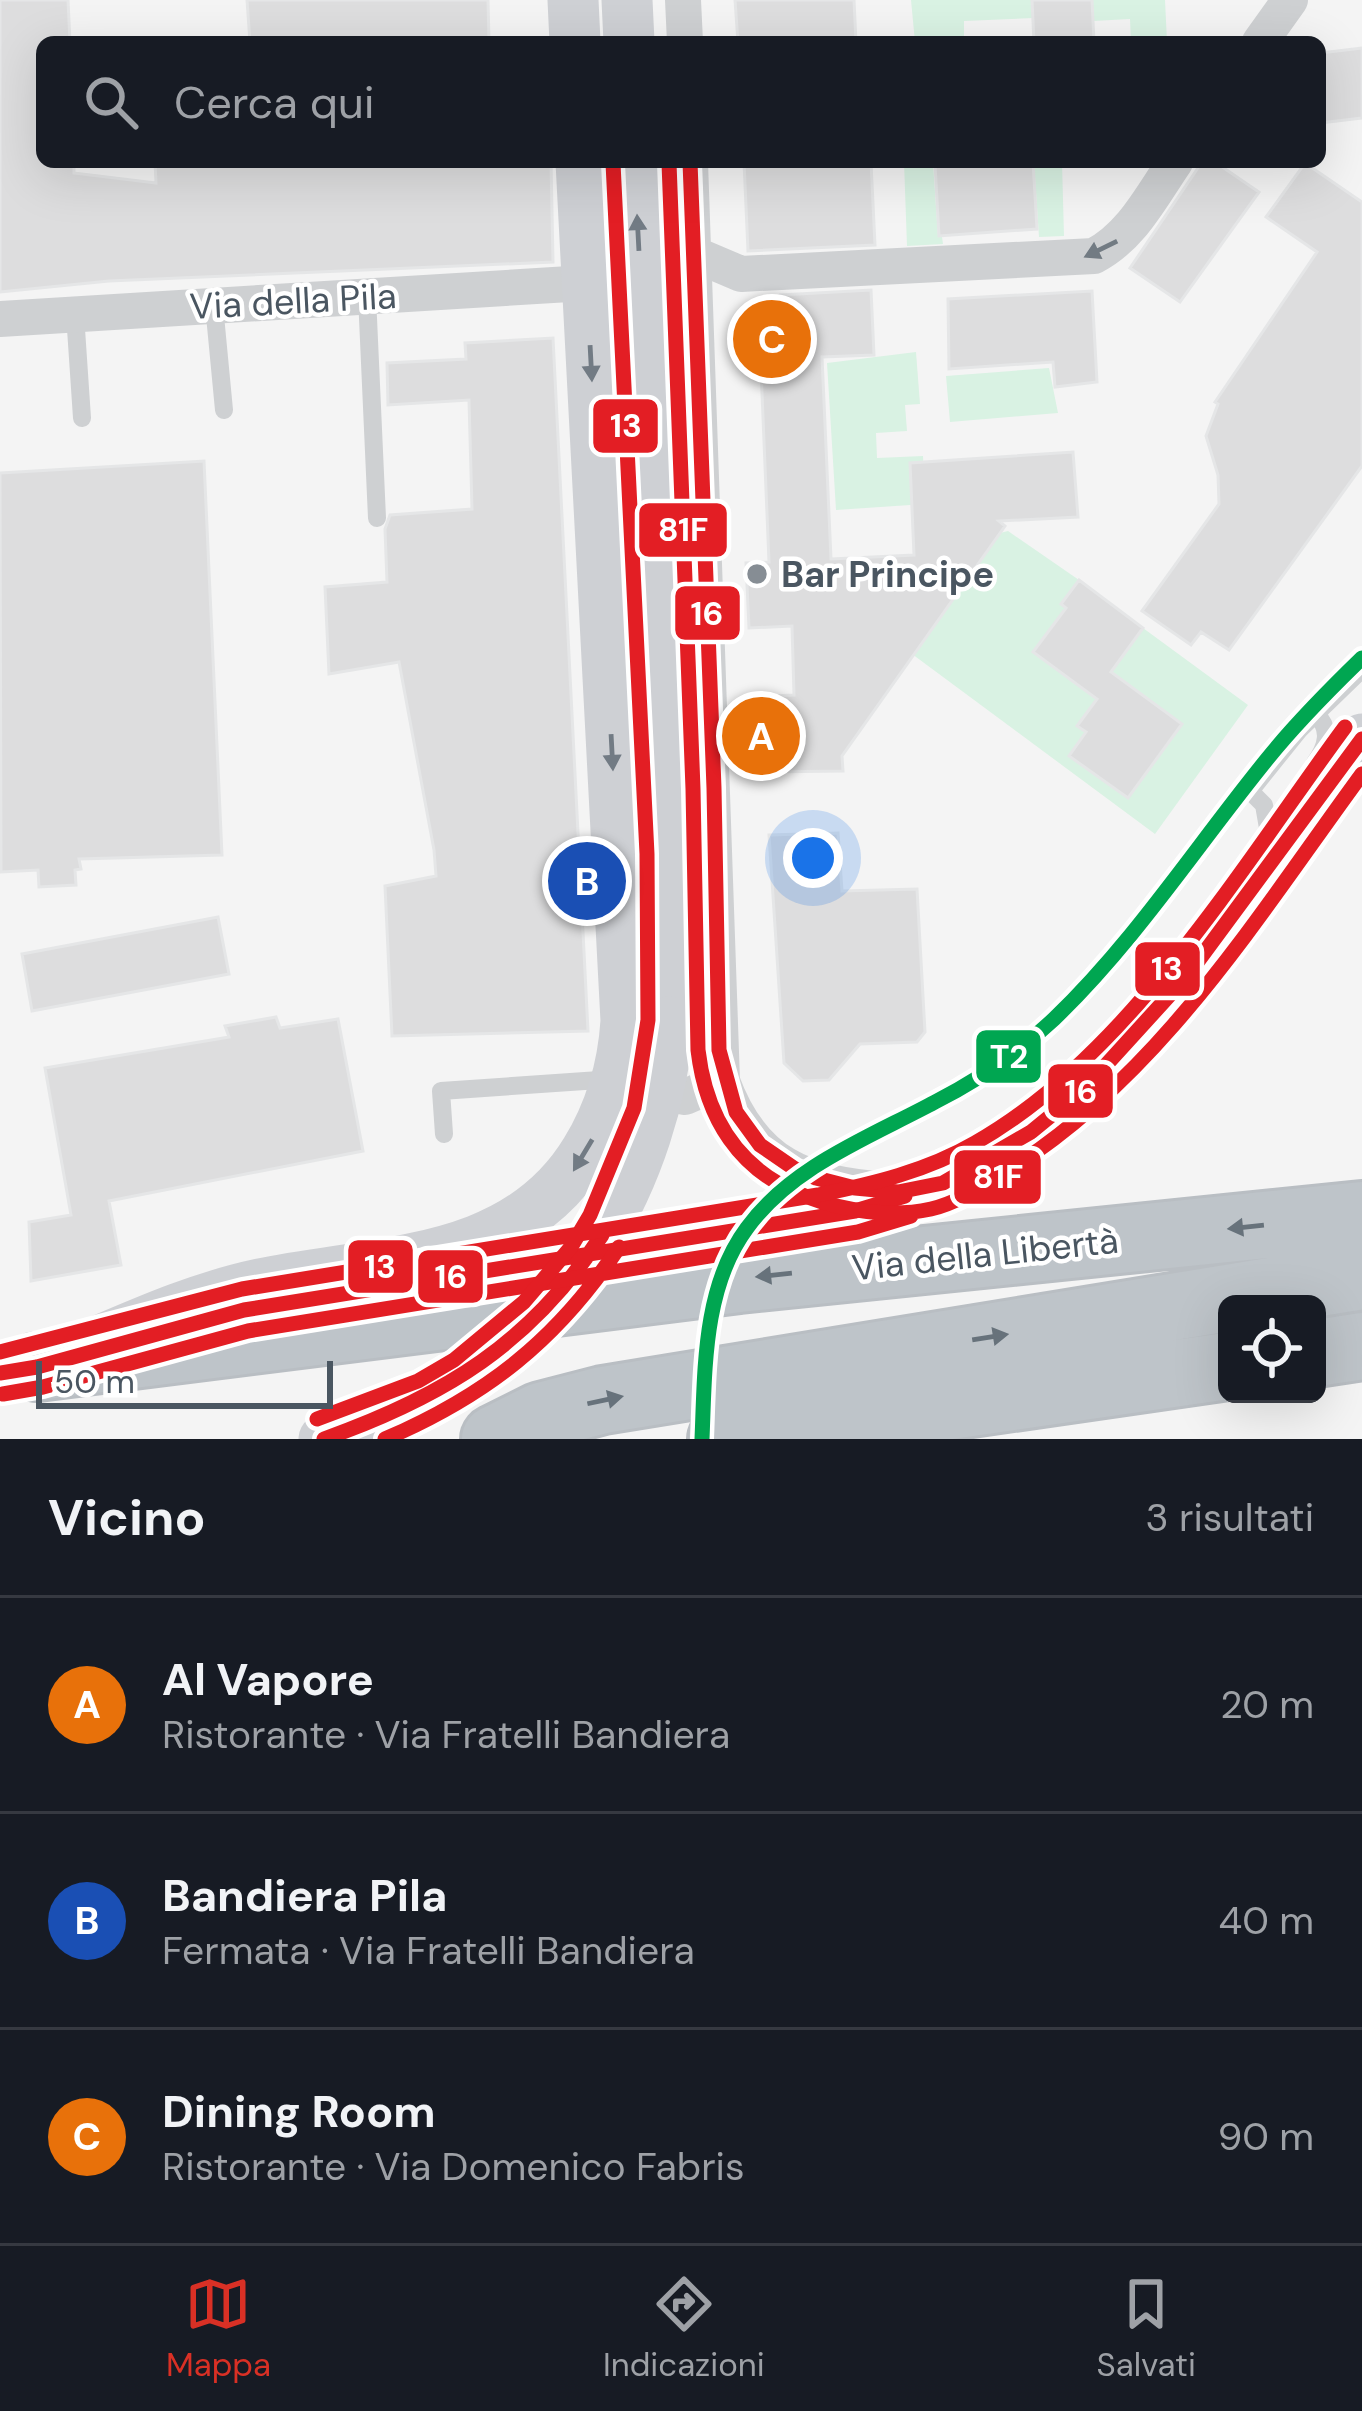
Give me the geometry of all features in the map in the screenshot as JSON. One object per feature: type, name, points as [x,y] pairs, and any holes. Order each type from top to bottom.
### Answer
[{"type":"highway","name":"Via della Libertà","points":[[37,1367],[739,1279],[1362,1215]]},
{"type":"highway","points":[[495,1439],[541,1416],[603,1400],[1362,1276]]},
{"type":"highway","points":[[1326,1352],[1362,1346]]},
{"type":"highway","points":[[722,1439],[1201,1370]]},
{"type":"main road","points":[[573,0],[575,36]]},
{"type":"main road","points":[[627,0],[629,36]]},
{"type":"main road","points":[[37,1367],[215,1296],[442,1251],[503,1232],[538,1210],[565,1183],[597,1132],[619,1078],[626,1021],[580,168]]},
{"type":"main road","points":[[324,1439],[428,1400],[466,1377],[539,1317],[588,1259],[609,1224],[654,1114],[669,1022],[668,853],[634,168]]},
{"type":"main road","points":[[37,1367],[221,1315],[856,1211],[983,1163],[1022,1138],[1110,1061],[1173,991],[1362,739]]},
{"type":"street","points":[[683,0],[685,36]]},
{"type":"street","points":[[1264,36],[1290,0]]},
{"type":"street","points":[[690,168],[722,1081],[753,1140],[790,1169],[846,1186],[923,1189]]},
{"type":"street","points":[[694,254],[741,274],[1094,256],[1127,232],[1171,168]]},
{"type":"street","name":"Via della Pila","points":[[0,319],[586,283]]},
{"type":"street","points":[[619,1078],[644,1091],[671,1097],[699,1094],[722,1081]]},
{"type":"lane","points":[[367,296],[377,518]]},
{"type":"lane","points":[[214,305],[224,410]]},
{"type":"lane","points":[[75,314],[82,418]]},
{"type":"lane","points":[[1268,828],[1264,805],[1250,791],[1315,713],[1362,669]]},
{"type":"lane","points":[[1173,991],[1231,883],[1325,746],[1324,724],[1315,713]]},
{"type":"lane","points":[[444,1134],[441,1091],[619,1078]]},
{"type":"green space","points":[[911,0],[1032,0],[1033,18],[964,21],[964,36],[914,36]]},
{"type":"green space","points":[[1092,0],[1165,0],[1167,36],[1131,36],[1130,19],[1093,21]]},
{"type":"green space","points":[[904,168],[933,168],[938,236],[943,244],[907,246]]},
{"type":"green space","points":[[1034,168],[1062,168],[1064,236],[1039,237]]},
{"type":"green space","points":[[916,352],[920,404],[905,405],[907,431],[876,433],[877,458],[923,456],[925,504],[836,510],[827,363]]},
{"type":"green space","points":[[1049,368],[1058,413],[950,422],[946,376]]},
{"type":"green space","points":[[1008,531],[1079,580],[1061,604],[1074,614],[1052,626],[1033,652],[1075,684],[1119,660],[1143,628],[1248,705],[1155,834],[912,654],[1000,533]],"holes":[[[1123,681],[1182,724],[1128,798],[1069,756],[1086,732],[1078,726],[1097,698]]]},
{"type":"building","points":[[0,0],[68,0],[70,36],[36,36],[36,168],[74,168],[74,173],[156,183],[155,168],[551,168],[553,262],[109,281],[0,292]]},
{"type":"building","points":[[247,0],[488,0],[489,36],[250,36]]},
{"type":"building","points":[[735,0],[854,0],[856,36],[738,36]]},
{"type":"building","points":[[1032,0],[1092,0],[1094,36],[1034,36]]},
{"type":"building","points":[[1362,48],[1362,118],[1326,122],[1326,52]]},
{"type":"building","points":[[744,168],[871,168],[875,245],[748,251]]},
{"type":"building","points":[[935,168],[1033,168],[1037,229],[939,236]]},
{"type":"building","points":[[1198,168],[1224,168],[1259,192],[1180,302],[1130,268]]},
{"type":"building","points":[[1301,168],[1312,168],[1362,202],[1362,466],[1229,650],[1201,632],[1191,645],[1142,611],[1219,504],[1218,475],[1206,436],[1215,402],[1317,252],[1266,217]]},
{"type":"building","points":[[871,290],[874,355],[822,357],[831,559],[914,555],[910,463],[1073,452],[1078,517],[999,521],[1005,526],[842,756],[843,771],[755,772],[752,697],[794,695],[792,626],[749,628],[746,563],[769,562],[759,321],[780,295]]},
{"type":"building","points":[[1092,291],[1097,382],[1055,387],[1053,362],[949,369],[948,299]]},
{"type":"building","points":[[553,338],[588,1031],[392,1036],[385,886],[436,876],[434,850],[399,662],[329,674],[325,587],[387,582],[385,529],[390,515],[472,509],[469,400],[388,405],[387,363],[466,359],[465,343]]},
{"type":"building","points":[[204,461],[222,855],[79,859],[76,885],[39,887],[38,870],[1,872],[0,473]]},
{"type":"building","points":[[1079,580],[1143,628],[1111,672],[1182,724],[1128,798],[1069,756],[1086,732],[1077,726],[1097,699],[1033,652],[1066,608],[1061,604]]},
{"type":"building","points":[[838,833],[842,891],[917,889],[925,1032],[917,1042],[860,1044],[829,1080],[803,1081],[784,1063],[769,835]]},
{"type":"building","points":[[218,917],[229,974],[32,1011],[22,954]]},
{"type":"building","points":[[276,1017],[280,1028],[338,1019],[363,1151],[109,1201],[121,1265],[31,1281],[29,1222],[71,1215],[45,1068],[229,1037],[225,1026]]},
{"type":"transit line","name":"13","points":[[317,1419],[418,1381],[454,1360],[524,1302],[571,1247],[590,1215],[634,1108],[648,1020],[647,854],[613,168]]},
{"type":"transit line","name":"81F","points":[[669,168],[698,1050],[718,1119],[744,1157],[805,1196],[867,1212],[931,1209],[1004,1173],[1111,1091],[1158,1043],[1243,938],[1362,774]]},
{"type":"transit line","name":"16","points":[[690,168],[719,1050],[736,1112],[760,1145],[816,1178],[898,1192],[943,1183],[1031,1132],[1086,1087],[1187,976],[1362,739]]},
{"type":"transit line","name":"T2","points":[[702,1439],[714,1302],[733,1251],[765,1206],[809,1170],[982,1075],[1054,1019],[1139,925],[1279,745],[1362,658]]},
{"type":"transit line","name":"13","points":[[0,1352],[242,1289],[818,1195],[899,1175],[957,1153],[1031,1106],[1132,1010],[1223,897],[1345,727]]},
{"type":"transit line","name":"16","points":[[0,1373],[244,1310],[855,1211],[905,1196]]},
{"type":"transit line","name":"81F","points":[[3,1394],[248,1331],[858,1232],[911,1216]]},
{"type":"transit line","name":"16","points":[[324,1439],[408,1404],[481,1362],[545,1307],[602,1235]]},
{"type":"transit line","name":"81F","points":[[385,1439],[456,1404],[517,1361],[571,1310],[619,1247]]},
{"type":"place","name":"Dining Room","points":[[772,339]]},
{"type":"place","name":"Bar Principe","points":[[757,574]]},
{"type":"place","name":"Al Vapore","points":[[761,736]]},
{"type":"place","name":"Bandiera Pila","points":[[587,881]]}]
